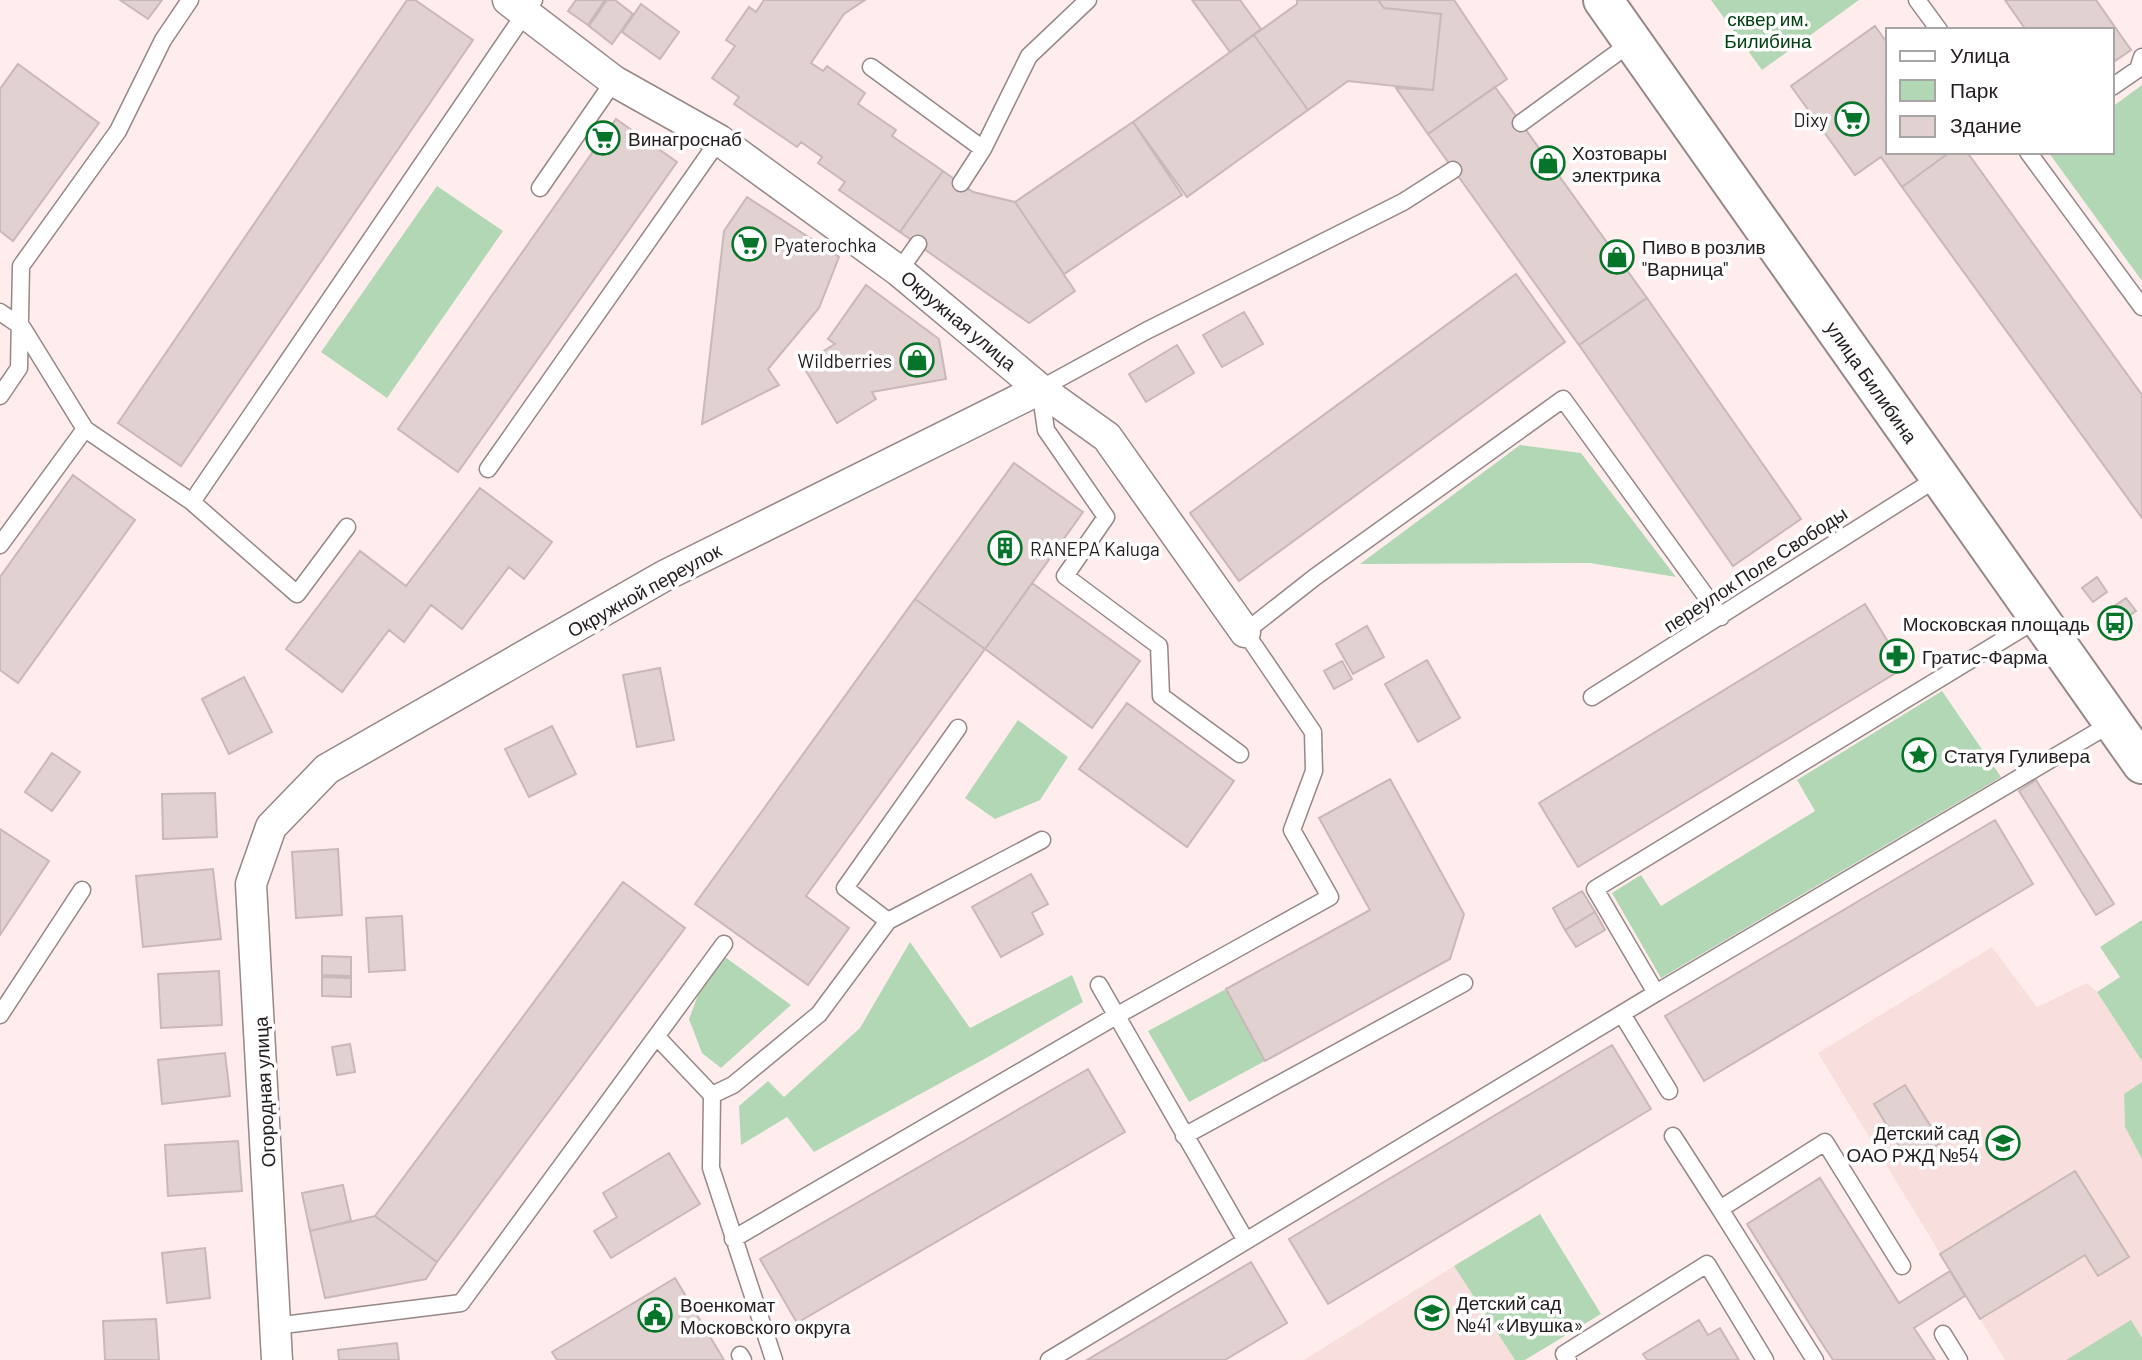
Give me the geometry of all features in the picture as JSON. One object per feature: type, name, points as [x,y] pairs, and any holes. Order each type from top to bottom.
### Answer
[{"type":"main road","name":"улица Билибина","points":[[1602,0],[2142,763]]},
{"type":"street","name":"Окружная улица","points":[[522,4],[614,81],[719,140],[900,271],[1040,389],[1107,437],[1245,632]]},
{"type":"street","name":"Окружной переулок","points":[[271,828],[327,769],[640,590],[1040,389]]},
{"type":"street","name":"Огородная улица","points":[[271,828],[251,884],[276,1360]]},
{"type":"lane","points":[[0,396],[19,368],[22,327],[21,266],[118,131],[163,40],[190,0]]},
{"type":"lane","points":[[961,183],[983,149],[1029,56],[1088,0]]},
{"type":"lane","points":[[1917,0],[1938,28]]},
{"type":"lane","points":[[192,502],[522,4]]},
{"type":"lane","points":[[1521,123],[1632,42]]},
{"type":"lane","points":[[2114,86],[2138,69],[2142,57]]},
{"type":"lane","points":[[871,67],[983,149]]},
{"type":"lane","points":[[540,188],[614,81]]},
{"type":"lane","points":[[488,469],[719,140]]},
{"type":"lane","points":[[2029,154],[2142,307]]},
{"type":"lane","points":[[1240,754],[1161,696],[1159,646],[1065,576],[1106,517],[1046,430],[1040,389],[1146,331],[1403,202],[1453,170]]},
{"type":"lane","points":[[900,271],[918,244]]},
{"type":"lane","points":[[0,312],[22,327],[85,429],[192,502],[297,594],[347,527]]},
{"type":"lane","points":[[733,1239],[1116,1016],[1329,897],[1292,830],[1314,771],[1313,732],[1245,632],[1326,569],[1563,399],[1721,617]]},
{"type":"lane","points":[[0,545],[85,429]]},
{"type":"lane","name":"переулок Поле Свободы","points":[[1592,697],[1939,477]]},
{"type":"lane","points":[[1656,993],[1595,889],[2039,618]]},
{"type":"lane","points":[[1049,1360],[1656,993],[2112,723]]},
{"type":"lane","points":[[888,920],[845,888],[958,729]]},
{"type":"lane","points":[[712,1096],[733,1085],[819,1014],[888,920],[1042,840]]},
{"type":"lane","points":[[0,1015],[82,890]]},
{"type":"lane","points":[[275,1326],[461,1303],[724,944]]},
{"type":"lane","points":[[1184,1136],[1464,984]]},
{"type":"lane","points":[[1099,985],[1246,1241]]},
{"type":"lane","points":[[1622,1014],[1669,1091]]},
{"type":"lane","points":[[657,1037],[712,1096],[711,1168],[774,1360]]},
{"type":"lane","points":[[1673,1136],[1815,1360]]},
{"type":"lane","points":[[1720,1209],[1825,1142],[1902,1266]]},
{"type":"lane","points":[[1568,1360],[1564,1354],[1707,1264],[1765,1360]]},
{"type":"lane","points":[[1943,1334],[1959,1360]]},
{"type":"shaded area","name":"Детский сад ОАО РЖД №54","points":[[1992,947],[2037,1007],[2087,983],[2097,992],[2142,1061],[2142,1082],[2124,1094],[2125,1127],[2142,1159],[2142,1360],[2005,1360],[1818,1053]]},
{"type":"shaded area","name":"Детский сад №41 «Ивушка»","points":[[1454,1266],[1515,1360],[1304,1360]]},
{"type":"green space","name":"сквер им. Билибина","points":[[1711,0],[1859,0],[1762,70]]},
{"type":"green space","points":[[2142,85],[2142,281],[2050,154],[2114,154],[2114,106]]},
{"type":"green space","points":[[437,186],[503,231],[387,398],[321,352]]},
{"type":"green space","points":[[1520,445],[1581,453],[1676,577],[1590,563],[1360,564]]},
{"type":"green space","points":[[1942,691],[2001,777],[1661,978],[1612,893],[1641,875],[1661,906],[1815,811],[1797,780]]},
{"type":"green space","points":[[1018,720],[1068,757],[1040,800],[995,819],[965,798]]},
{"type":"green space","points":[[2142,920],[2142,1061],[2097,992],[2120,977],[2100,947]]},
{"type":"green space","points":[[910,942],[970,1028],[1072,975],[1083,1002],[814,1152],[787,1117],[741,1145],[739,1106],[768,1081],[784,1097],[860,1028]]},
{"type":"green space","points":[[725,957],[791,1005],[721,1068],[702,1053],[689,1019],[698,995]]},
{"type":"green space","points":[[1226,989],[1265,1061],[1189,1102],[1148,1031]]},
{"type":"green space","points":[[2142,1082],[2142,1159],[2125,1127],[2124,1094]]},
{"type":"green space","points":[[1540,1214],[1601,1314],[1525,1360],[1515,1360],[1454,1266]]},
{"type":"green space","points":[[2131,1320],[2142,1338],[2142,1360],[2066,1360]]},
{"type":"building","points":[[120,0],[162,0],[148,19]]},
{"type":"building","points":[[407,0],[415,0],[473,40],[181,466],[118,423]]},
{"type":"building","points":[[576,0],[605,0],[588,25],[568,11]]},
{"type":"building","points":[[607,0],[615,0],[633,14],[612,44],[589,26]]},
{"type":"building","points":[[764,0],[865,0],[844,14],[811,63],[823,71],[827,66],[865,93],[858,104],[896,130],[892,136],[943,171],[900,232],[839,190],[845,182],[818,163],[822,157],[801,142],[797,147],[734,104],[739,97],[712,78],[735,46],[726,40],[749,7],[756,12]]},
{"type":"building","points":[[1192,0],[1240,0],[1261,29],[1230,52]]},
{"type":"building","points":[[1297,0],[1378,0],[1384,8],[1441,14],[1433,90],[1348,81],[1308,110],[1254,35],[1297,4]]},
{"type":"building","points":[[1378,0],[1454,0],[1507,79],[1428,134],[1396,88],[1433,90],[1441,14],[1384,8]]},
{"type":"building","points":[[2005,0],[2096,0],[2131,50],[2114,62],[2114,28],[2025,28]]},
{"type":"building","points":[[641,4],[679,32],[660,59],[622,32]]},
{"type":"building","name":"Dixy","points":[[1875,26],[1886,41],[1886,154],[1947,154],[1902,187],[1881,157],[1855,175],[1791,86]]},
{"type":"building","points":[[1254,35],[1308,110],[1187,197],[1133,122]]},
{"type":"building","points":[[18,64],[99,123],[13,241],[0,231],[0,89]]},
{"type":"building","points":[[1495,87],[1647,298],[1579,345],[1428,134]]},
{"type":"building","points":[[616,119],[677,162],[458,472],[398,429]]},
{"type":"building","points":[[1133,122],[1182,195],[1064,274],[1015,202]]},
{"type":"building","points":[[1947,154],[1968,154],[2142,395],[2142,518],[1902,187]]},
{"type":"building","points":[[943,171],[973,192],[1015,202],[1075,291],[1029,323],[900,232]]},
{"type":"building","points":[[747,197],[839,257],[819,308],[768,369],[779,385],[702,424],[724,231]]},
{"type":"building","points":[[1516,274],[1565,342],[1239,581],[1190,513]]},
{"type":"building","points":[[866,285],[939,339],[946,379],[872,392],[876,399],[837,423],[802,364],[835,344],[828,339]]},
{"type":"building","points":[[1647,298],[1801,519],[1733,566],[1579,345]]},
{"type":"building","points":[[1244,312],[1263,344],[1222,367],[1203,335]]},
{"type":"building","points":[[1177,345],[1194,373],[1146,402],[1129,374]]},
{"type":"building","name":"RANEPA Kaluga","points":[[1014,463],[1083,512],[985,649],[915,599]]},
{"type":"building","points":[[73,475],[135,520],[18,683],[0,670],[0,577]]},
{"type":"building","points":[[480,488],[552,542],[524,579],[509,567],[462,629],[431,605],[404,642],[389,630],[342,692],[286,649],[360,551],[406,586]]},
{"type":"building","points":[[2097,577],[2107,592],[2093,602],[2082,588]]},
{"type":"building","points":[[1032,583],[1140,661],[1092,728],[985,649]]},
{"type":"building","points":[[2126,598],[2136,611],[2117,624],[2108,610]]},
{"type":"building","points":[[915,599],[985,649],[806,896],[849,928],[808,985],[695,904]]},
{"type":"building","points":[[1865,604],[1904,668],[1578,867],[1539,803]]},
{"type":"building","points":[[1367,626],[1384,657],[1353,674],[1336,644]]},
{"type":"building","points":[[1427,660],[1460,718],[1418,742],[1385,684]]},
{"type":"building","points":[[1342,661],[1352,679],[1334,689],[1324,671]]},
{"type":"building","points":[[660,668],[674,740],[637,747],[623,675]]},
{"type":"building","points":[[244,677],[272,732],[229,754],[202,699]]},
{"type":"building","points":[[1127,703],[1234,781],[1187,847],[1079,769]]},
{"type":"building","points":[[552,726],[576,774],[529,797],[505,749]]},
{"type":"building","points":[[52,753],[80,772],[52,811],[25,792]]},
{"type":"building","points":[[1390,779],[1464,914],[1450,959],[1265,1061],[1226,989],[1370,910],[1319,818]]},
{"type":"building","points":[[2036,780],[2114,904],[2096,915],[2019,791]]},
{"type":"building","points":[[215,793],[217,837],[163,839],[162,794]]},
{"type":"building","points":[[1995,820],[2033,884],[1704,1081],[1665,1016]]},
{"type":"building","points":[[0,829],[49,861],[0,935]]},
{"type":"building","points":[[338,849],[342,915],[296,918],[292,852]]},
{"type":"building","points":[[213,869],[221,939],[143,947],[136,876]]},
{"type":"building","points":[[1031,874],[1048,904],[1032,913],[1043,934],[1001,957],[972,907]]},
{"type":"building","points":[[623,882],[685,928],[437,1262],[375,1216]]},
{"type":"building","points":[[1582,891],[1595,912],[1565,930],[1553,908]]},
{"type":"building","points":[[1595,912],[1605,930],[1576,947],[1565,930]]},
{"type":"building","points":[[402,916],[405,970],[369,972],[366,918]]},
{"type":"building","points":[[322,956],[351,957],[351,976],[322,975]]},
{"type":"building","points":[[219,971],[222,1025],[161,1028],[158,974]]},
{"type":"building","points":[[322,977],[351,978],[351,997],[322,996]]},
{"type":"building","points":[[350,1044],[355,1072],[337,1075],[332,1047]]},
{"type":"building","points":[[1612,1045],[1651,1109],[1328,1304],[1289,1239]]},
{"type":"building","points":[[225,1053],[230,1096],[162,1104],[158,1060]]},
{"type":"building","points":[[1088,1069],[1125,1132],[797,1323],[760,1259]]},
{"type":"building","points":[[1905,1085],[1941,1143],[1909,1162],[1874,1104]]},
{"type":"building","points":[[238,1141],[242,1191],[168,1196],[165,1145]]},
{"type":"building","points":[[669,1153],[700,1204],[611,1258],[594,1231],[617,1217],[603,1193]]},
{"type":"building","points":[[2075,1171],[2129,1257],[2098,1276],[2085,1255],[1980,1319],[1940,1254]]},
{"type":"building","points":[[1820,1178],[1899,1303],[1950,1271],[1965,1296],[1914,1328],[1935,1360],[1833,1360],[1816,1334],[1747,1224]]},
{"type":"building","points":[[343,1185],[351,1221],[310,1231],[302,1193]]},
{"type":"building","points":[[375,1216],[437,1262],[426,1279],[325,1298],[310,1231]]},
{"type":"building","points":[[205,1248],[210,1298],[167,1303],[162,1253]]},
{"type":"building","points":[[1251,1262],[1287,1323],[1225,1360],[1087,1360]]},
{"type":"building","name":"Военкомат Московского округа","points":[[675,1278],[724,1360],[557,1360],[552,1352]]},
{"type":"building","points":[[156,1319],[159,1360],[105,1360],[103,1321]]},
{"type":"building","points":[[1699,1320],[1708,1335],[1720,1328],[1739,1360],[1647,1360],[1643,1354]]},
{"type":"building","points":[[397,1343],[399,1360],[339,1360],[338,1350]]},
{"type":"place","name":"Dixy","points":[[1852,119]]},
{"type":"place","name":"Винагроснаб","points":[[603,138]]},
{"type":"place","name":"Хозтовары электрика","points":[[1548,163]]},
{"type":"place","name":"Pyaterochka","points":[[749,244]]},
{"type":"place","name":"Пиво в розлив \"Варница\"","points":[[1617,257]]},
{"type":"place","name":"Wildberries","points":[[917,360]]},
{"type":"place","name":"RANEPA Kaluga","points":[[1005,548]]},
{"type":"place","name":"Московская площадь","points":[[2115,623]]},
{"type":"place","name":"Гратис-Фарма","points":[[1897,656]]},
{"type":"place","name":"Статуя Гуливера","points":[[1919,755]]},
{"type":"place","name":"Детский сад ОАО РЖД №54","points":[[2003,1143]]},
{"type":"place","name":"Детский сад №41 «Ивушка»","points":[[1432,1313]]},
{"type":"place","name":"Военкомат Московского округа","points":[[655,1315]]}]
